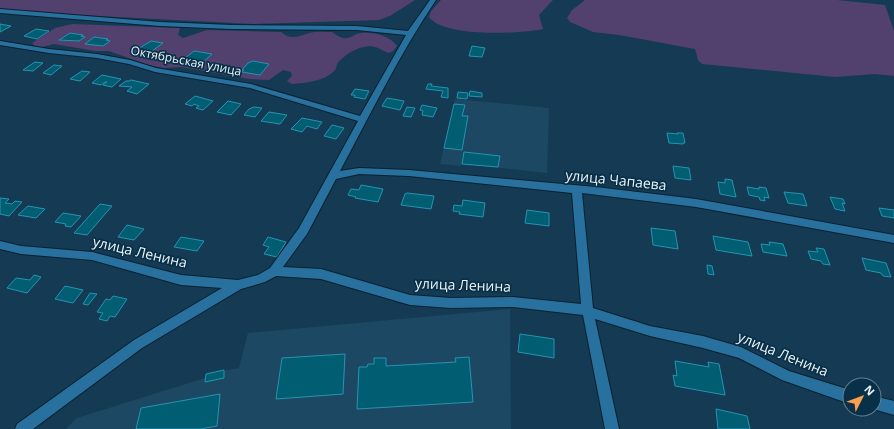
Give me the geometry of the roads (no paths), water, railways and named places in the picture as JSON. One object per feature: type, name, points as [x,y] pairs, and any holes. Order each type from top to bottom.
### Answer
[{"type":"street","points":[[274,271],[303,231],[363,120],[374,96],[410,33],[433,0]]},
{"type":"street","points":[[0,12],[160,24],[232,27],[357,28],[410,33]]},
{"type":"street","name":"Октябрьская улица","points":[[0,43],[49,51],[97,56],[130,62],[155,70],[251,86],[363,120]]},
{"type":"street","name":"улица Чапаева","points":[[333,176],[359,171],[409,173],[577,189],[696,203],[894,239]]},
{"type":"street","points":[[577,189],[588,313],[612,429]]},
{"type":"street","name":"улица Ленина","points":[[0,244],[21,250],[92,256],[181,280],[238,285],[261,279],[274,271],[321,274],[410,300],[451,303],[513,302],[577,308],[588,313],[650,331],[703,342],[741,353],[787,376],[842,394]]},
{"type":"street","points":[[22,429],[138,344],[238,285]]},
{"type":"street","points":[[882,405],[894,408]]}]
